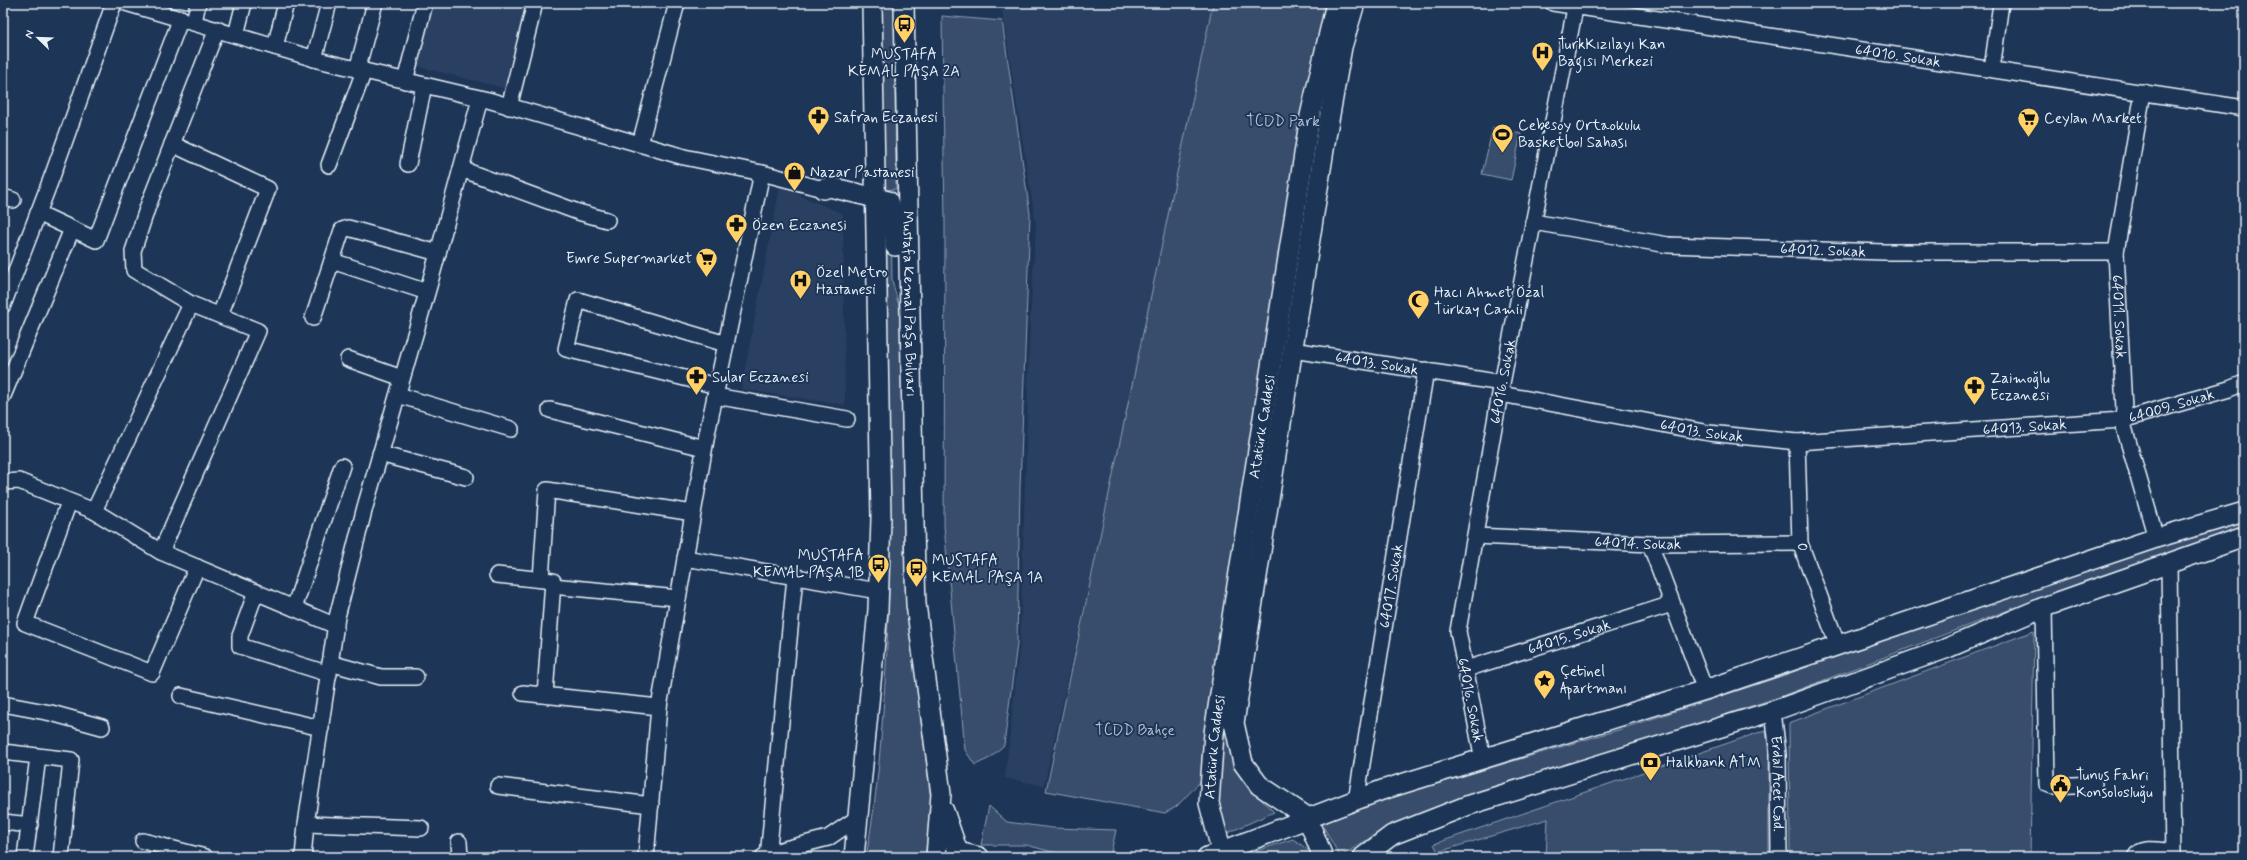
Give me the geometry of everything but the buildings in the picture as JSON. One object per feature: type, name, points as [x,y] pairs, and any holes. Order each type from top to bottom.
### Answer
[{"type":"main road","points":[[854,857],[859,817],[878,597],[881,510],[875,229],[879,203],[873,167],[872,3]]},
{"type":"main road","name":"Mustafa Kemal Paşa Bulvarı","points":[[904,3],[905,145],[916,604],[933,727],[941,801]]},
{"type":"main road","name":"Atatürk Caddesi","points":[[1217,855],[1208,803],[1214,733],[1310,116],[1336,3]]},
{"type":"main road","name":"Atatürk Caddesi","points":[[1307,817],[1259,785],[1243,763],[1234,723],[1327,130],[1342,47],[1355,3]]},
{"type":"main road","points":[[822,189],[830,187],[848,195],[879,203],[896,199],[901,184],[899,152],[905,145]]},
{"type":"main road","points":[[848,195],[864,184],[873,167]]},
{"type":"main road","points":[[848,195],[875,229]]},
{"type":"main road","points":[[879,203],[894,220],[896,286],[909,308]]},
{"type":"main road","points":[[1217,855],[1307,817],[1356,801],[1382,790],[1483,760],[1705,690],[2156,538],[2244,512]]},
{"type":"main road","points":[[1363,857],[1392,835],[1469,805],[1773,711],[1945,648],[2044,607],[2244,537]]},
{"type":"main road","points":[[936,857],[941,801]]},
{"type":"main road","points":[[941,801],[958,852],[979,857]]},
{"type":"main road","points":[[1307,817],[1323,857]]},
{"type":"street","points":[[3,305],[8,278],[38,214],[114,3]]},
{"type":"street","points":[[126,3],[188,20],[314,59],[509,106],[684,157],[762,173],[822,189]]},
{"type":"street","points":[[38,214],[96,240],[188,20],[198,3]]},
{"type":"street","points":[[236,35],[244,3]]},
{"type":"street","points":[[275,47],[286,3]]},
{"type":"street","points":[[314,59],[329,3]]},
{"type":"street","points":[[329,165],[361,70],[375,3]]},
{"type":"street","points":[[405,81],[425,3]]},
{"type":"street","points":[[509,106],[535,3]]},
{"type":"street","points":[[640,144],[676,3]]},
{"type":"street","name":"64010. Sokak","points":[[1553,3],[1576,5],[2244,108]]},
{"type":"street","points":[[1992,69],[2001,3]]},
{"type":"street","name":"64016. Sokak","points":[[1483,760],[1458,631],[1501,388],[1576,5]]},
{"type":"street","points":[[161,552],[258,330],[191,304],[134,270],[132,263],[133,250],[216,29]]},
{"type":"street","points":[[408,164],[424,85]]},
{"type":"street","name":"64011. Sokak","points":[[2143,92],[2116,252],[2124,409],[2122,420],[2156,538]]},
{"type":"street","points":[[303,857],[306,824],[336,626],[380,454],[438,254],[480,99]]},
{"type":"street","points":[[172,144],[268,189],[220,315]]},
{"type":"street","points":[[461,169],[578,212],[607,220]]},
{"type":"street","points":[[646,857],[659,707],[704,448],[762,173]]},
{"type":"street","name":"64012. Sokak","points":[[1533,222],[1668,245],[1884,252],[2116,252]]},
{"type":"street","points":[[313,318],[342,230],[348,228],[438,254]]},
{"type":"street","points":[[3,396],[72,229]]},
{"type":"street","points":[[332,262],[427,292]]},
{"type":"street","points":[[726,344],[578,300],[566,349],[716,391],[847,420]]},
{"type":"street","points":[[94,511],[191,304]]},
{"type":"street","name":"64013. Sokak","points":[[1293,350],[1496,382],[1506,395],[1710,433],[1797,442],[2122,420]]},
{"type":"street","points":[[348,359],[402,378]]},
{"type":"street","name":"64017. Sokak","points":[[1356,801],[1426,370]]},
{"type":"street","name":"64009. Sokak","points":[[2122,420],[2229,389],[2244,383]]},
{"type":"street","points":[[398,395],[511,429]]},
{"type":"street","points":[[550,410],[704,448]]},
{"type":"street","name":"0","points":[[1797,442],[1800,543],[1838,646]]},
{"type":"street","points":[[380,454],[466,476]]},
{"type":"street","points":[[294,608],[342,466]]},
{"type":"street","points":[[3,482],[19,481],[94,511],[161,552],[336,626]]},
{"type":"street","points":[[545,695],[547,490],[693,513]]},
{"type":"street","points":[[69,502],[25,623],[152,673],[197,567]]},
{"type":"street","name":"64014. Sokak","points":[[1475,536],[1650,544],[1800,543]]},
{"type":"street","points":[[1650,544],[1705,690]]},
{"type":"street","points":[[685,558],[795,577],[878,597]]},
{"type":"street","points":[[2135,857],[2137,853],[2146,850],[2173,854],[2169,564]]},
{"type":"street","points":[[497,575],[547,583],[678,598]]},
{"type":"street","points":[[795,577],[766,856],[828,838],[859,817]]},
{"type":"street","points":[[256,592],[240,636],[240,646],[330,669],[381,677],[416,677]]},
{"type":"street","name":"64015. Sokak","points":[[1466,670],[1672,604]]},
{"type":"street","points":[[2044,607],[2046,784],[2052,786],[2094,784]]},
{"type":"street","points":[[523,693],[659,707]]},
{"type":"street","points":[[181,696],[321,728]]},
{"type":"street","points":[[3,704],[51,713],[102,727]]},
{"type":"street","name":"Erdal Acet Cad.","points":[[1773,711],[1778,754],[1779,857]]},
{"type":"street","points":[[3,752],[71,760],[61,857]]},
{"type":"street","points":[[25,857],[38,757]]},
{"type":"street","points":[[498,786],[651,805]]},
{"type":"street","points":[[3,822],[30,825]]},
{"type":"street","points":[[306,824],[421,828]]},
{"type":"street","points":[[143,841],[205,857]]},
{"type":"shaded area","points":[[433,3],[527,3],[504,88],[416,66]]},
{"type":"shaded area","points":[[1001,3],[1212,3],[1180,172],[1044,786],[1005,778],[1020,644],[1030,323],[1036,225]]},
{"type":"shaded area","name":"Özel Metro Hastanesi","points":[[780,187],[843,214],[845,405],[741,389]]},
{"type":"green space","points":[[881,3],[894,3],[896,189],[883,190]]},
{"type":"green space","name":"TCDD Bahçe","points":[[1213,3],[1330,3],[1207,753],[1201,781],[1176,807],[1165,813],[1046,791]]},
{"type":"green space","points":[[942,16],[1002,21],[1030,214],[1020,487],[1017,644],[1004,745],[990,758],[975,765],[965,750],[944,526],[945,225]]},
{"type":"green space","points":[[1330,52],[1227,734],[1245,784],[1274,812],[1223,835],[1217,788],[1222,732],[1319,100]]},
{"type":"green space","name":"Cebesoy Ortaokulu Basketbol Sahası","points":[[1493,127],[1521,134],[1511,180],[1482,174]]},
{"type":"green space","points":[[891,220],[892,280],[900,310],[904,552],[910,632],[931,800],[925,857],[866,857],[874,810],[886,666],[890,499],[884,221]]},
{"type":"green space","points":[[2244,522],[2244,528],[2088,580],[1782,696],[1390,825],[1340,857],[1322,824],[1379,801],[1618,730],[1776,678],[2083,570]]},
{"type":"green space","points":[[2034,631],[2030,857],[1790,857],[1789,723]]},
{"type":"green space","points":[[1766,730],[1769,757],[1769,857],[1546,857],[1548,819],[1438,852],[1434,844]]},
{"type":"green space","points":[[989,806],[1007,822],[1052,828],[1116,830],[1110,857],[1072,857],[1026,845],[981,845]]},
{"type":"green space","points":[[1293,839],[1311,852],[1311,857],[1238,857]]},
{"type":"place","name":"MUSTAFA KEMAL PAŞA 2A","points":[[904,44]]},
{"type":"place","name":"TurkKızılayı Kan Bagısı Merkezi","points":[[1543,72]]},
{"type":"place","name":"Safran Eczanesi","points":[[819,136]]},
{"type":"place","name":"Ceylan Market","points":[[2028,138]]},
{"type":"place","name":"Cebesoy Ortaokulu Basketbol Sahası","points":[[1502,154]]},
{"type":"place","name":"Nazar Pastanesi","points":[[794,192]]},
{"type":"place","name":"Özen Eczanesi","points":[[737,244]]},
{"type":"place","name":"Emre Supermarket","points":[[707,278]]},
{"type":"place","name":"Özel Metro Hastanesi","points":[[801,300]]},
{"type":"place","name":"Hacı Ahmet Özal Türkay Camii","points":[[1418,320]]},
{"type":"place","name":"Sular Eczanesi","points":[[696,396]]},
{"type":"place","name":"Zaimoğlu Eczanesi","points":[[1975,406]]},
{"type":"place","name":"MUSTAFA KEMAL PAŞA 1B","points":[[879,584]]},
{"type":"place","name":"MUSTAFA KEMAL PAŞA 1A","points":[[917,588]]},
{"type":"place","name":"Çetinel Apartmanı","points":[[1544,700]]},
{"type":"place","name":"Halkbank ATM","points":[[1651,782]]},
{"type":"place","name":"Tunus Fahri Konsolosluğu","points":[[2061,804]]},
{"type":"park label","name":"TCDD Park","points":[[1283,121]]}]
